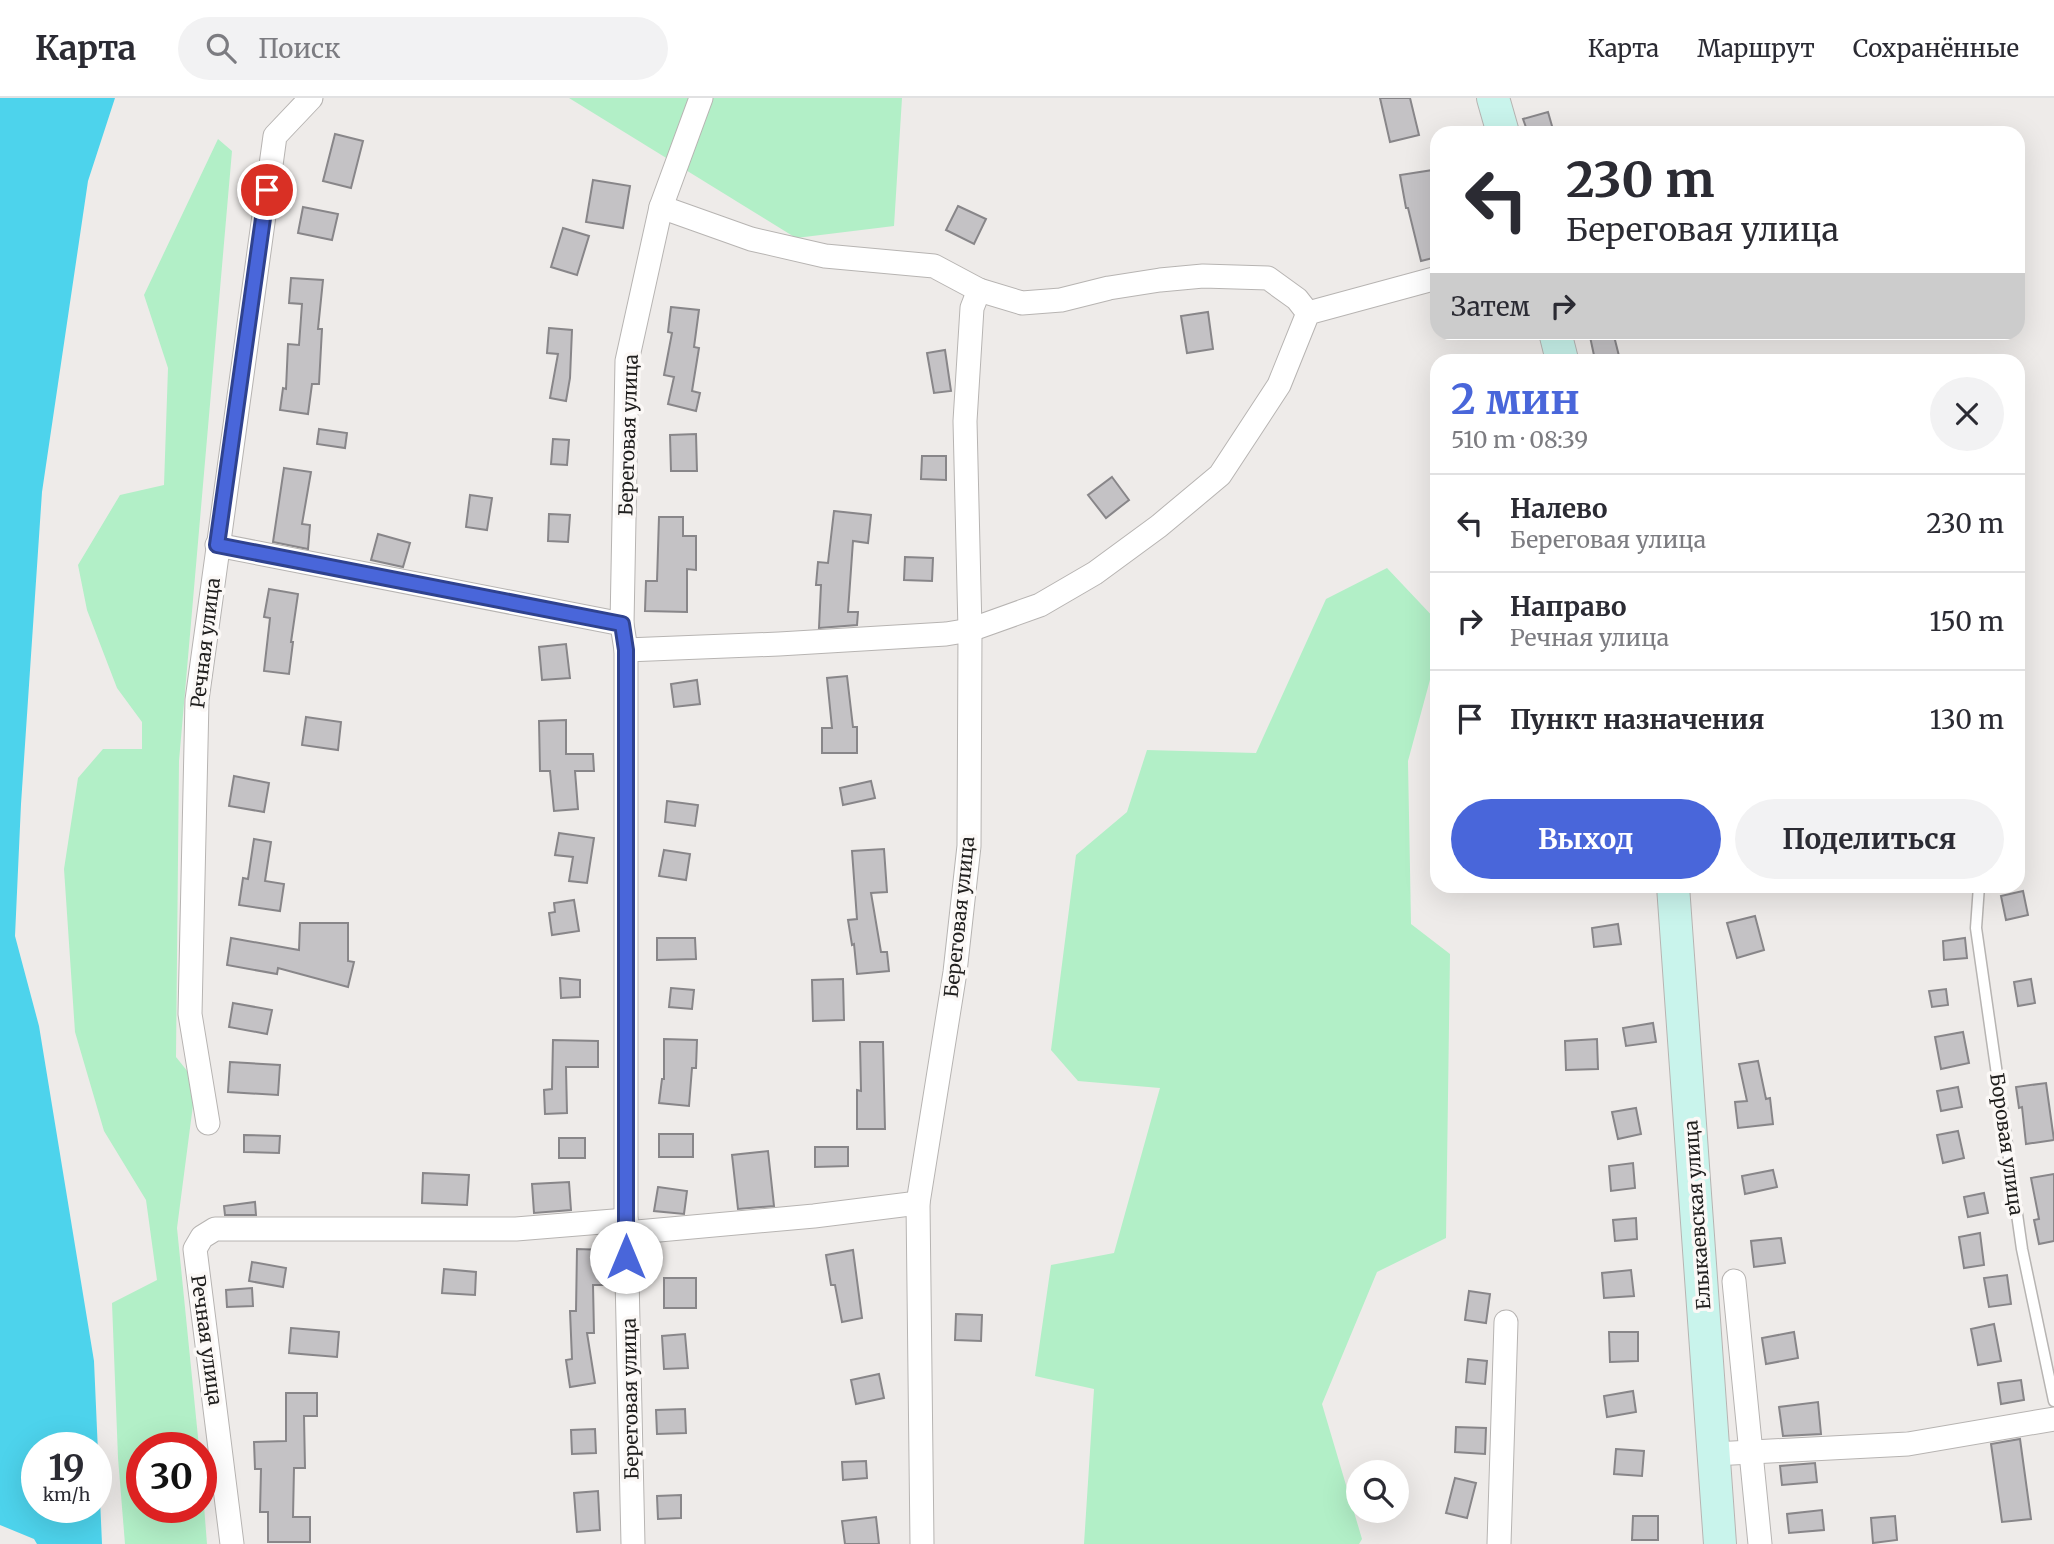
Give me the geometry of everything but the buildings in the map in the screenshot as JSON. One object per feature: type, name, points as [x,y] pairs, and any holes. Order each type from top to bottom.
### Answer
[{"type":"street","name":"Речная улица","points":[[208,1123],[190,1014],[197,700],[275,136],[311,98]]},
{"type":"street","name":"Береговая улица","points":[[633,1544],[626,1226],[626,650],[622,624],[627,362],[661,208],[701,98]]},
{"type":"street","points":[[1493,98],[1501,126]]},
{"type":"street","points":[[661,208],[751,239],[825,256],[934,266],[979,289],[1022,303],[1061,300],[1109,288],[1160,280],[1202,276],[1268,278],[1297,299],[1308,313]]},
{"type":"street","points":[[1308,313],[1430,280]]},
{"type":"street","name":"Береговая улица","points":[[922,1544],[918,1203],[955,972],[970,846],[970,630],[965,421],[972,308],[979,289]]},
{"type":"street","points":[[626,650],[779,645],[970,630],[1040,604],[1095,573],[1220,475],[1279,385],[1308,313]]},
{"type":"street","points":[[217,545],[622,624]]},
{"type":"street","name":"Елыкаевская улица","points":[[1674,893],[1720,1544]]},
{"type":"street","points":[[626,1226],[814,1216],[918,1203]]},
{"type":"street","name":"Речная улица","points":[[232,1544],[195,1248],[202,1237],[215,1229],[516,1229],[626,1226]]},
{"type":"street","points":[[1734,1281],[1760,1544]]},
{"type":"street","points":[[1499,1544],[1506,1322]]},
{"type":"street","points":[[1714,1454],[1908,1444],[2054,1419]]},
{"type":"lane","name":"Боровая улица","points":[[1978,893],[1976,928],[2022,1249],[2054,1401]]},
{"type":"green space","points":[[569,98],[902,98],[894,226],[796,238]]},
{"type":"green space","points":[[218,139],[232,151],[179,761],[176,1057],[196,1082],[177,1228],[197,1432],[126,1432],[126,1523],[205,1523],[207,1544],[125,1544],[118,1458],[112,1303],[157,1280],[146,1200],[104,1131],[75,1032],[64,869],[78,778],[103,749],[142,749],[142,722],[117,688],[87,610],[78,565],[120,495],[164,485],[168,368],[144,295]]},
{"type":"green space","points":[[1387,568],[1430,614],[1430,680],[1408,761],[1411,924],[1450,954],[1446,1238],[1377,1272],[1322,1404],[1346,1485],[1346,1523],[1357,1523],[1362,1539],[1359,1544],[1084,1544],[1094,1389],[1035,1376],[1051,1265],[1114,1253],[1160,1088],[1078,1081],[1051,1050],[1076,855],[1127,812],[1147,750],[1256,753],[1326,599]]},
{"type":"water","points":[[0,98],[115,98],[88,181],[42,492],[15,936],[39,1026],[94,1361],[97,1432],[21,1432],[21,1523],[101,1523],[102,1544],[37,1544],[34,1539],[0,1525]]},
{"type":"route","points":[[267,190],[217,545],[622,624],[626,650],[626,1257]]}]
